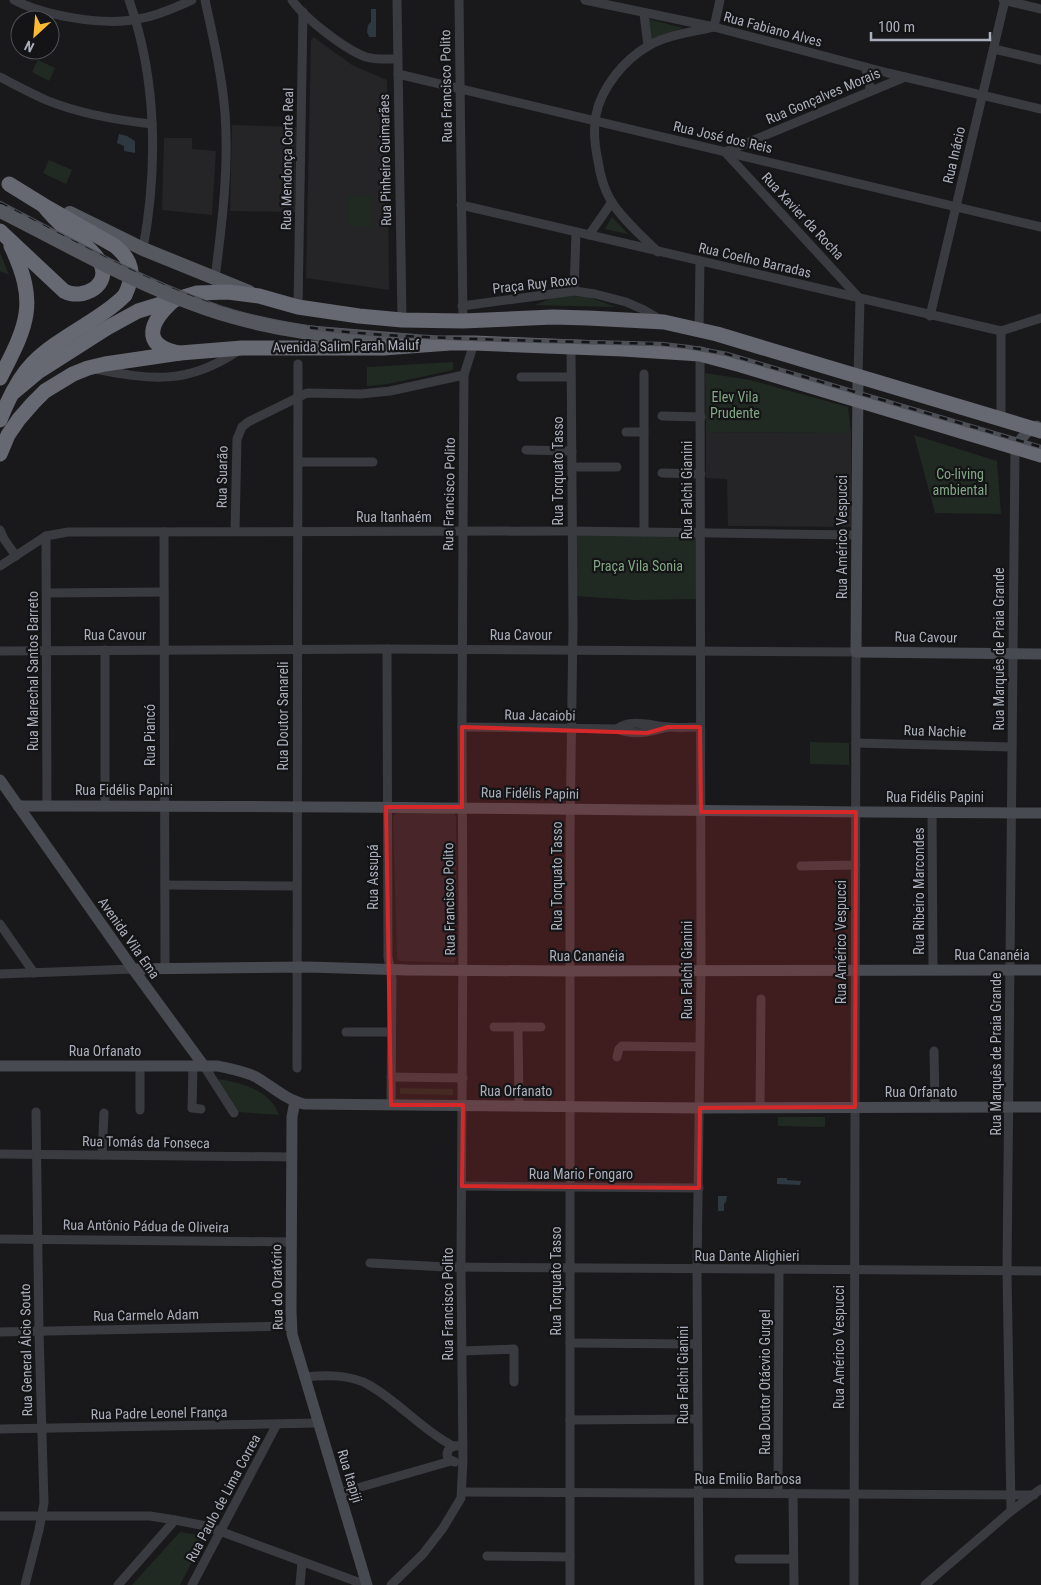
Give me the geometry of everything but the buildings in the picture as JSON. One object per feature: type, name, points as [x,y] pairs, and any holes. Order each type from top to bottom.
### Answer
[{"type":"highway","points":[[0,420],[17,381],[36,358],[114,305],[125,295],[132,277],[131,268],[123,252],[5,181]]},
{"type":"highway","points":[[4,234],[64,291],[76,295],[89,292],[97,287],[103,272],[100,261],[42,205]]},
{"type":"highway","points":[[0,378],[17,346],[27,305],[27,292],[21,267],[4,234]]},
{"type":"highway","points":[[0,405],[38,372],[107,328],[138,311],[197,293],[228,292],[259,296],[298,307],[402,320],[462,314],[664,322],[699,329],[1038,428]]},
{"type":"highway","points":[[176,299],[157,318],[152,330],[153,337],[162,347],[180,353]]},
{"type":"highway","name":"Avenida Salim Farah Maluf","points":[[0,454],[8,435],[33,403],[58,382],[88,368],[180,353],[242,348],[383,348],[474,343],[700,354],[734,362],[1041,455]]},
{"type":"main road","points":[[5,181],[143,249],[259,296]]},
{"type":"main road","points":[[0,211],[126,275],[207,309],[236,318],[264,326],[304,332],[450,343]]},
{"type":"street","points":[[14,0],[29,7],[72,18],[100,20],[136,20],[175,8],[192,0]]},
{"type":"street","points":[[129,0],[136,20],[151,98],[153,162],[150,205],[143,249]]},
{"type":"street","points":[[205,0],[214,37],[225,114],[226,168],[215,278]]},
{"type":"street","points":[[292,0],[320,28],[356,53],[373,58],[397,59]]},
{"type":"street","name":"Rua Pinheiro Guimarães","points":[[397,0],[402,320]]},
{"type":"street","name":"Rua Francisco Polito","points":[[459,0],[462,314]]},
{"type":"street","name":"Rua Fabiano Alves","points":[[585,0],[714,28],[905,77],[1041,109]]},
{"type":"street","points":[[658,252],[626,219],[612,202],[606,190],[598,167],[595,121],[601,99],[612,81],[635,55],[648,46],[674,36],[714,28],[720,0]]},
{"type":"street","points":[[1004,0],[1041,9]]},
{"type":"street","name":"Rua Inácio","points":[[930,316],[1004,0]]},
{"type":"street","name":"Rua Mendonça Corte Real","points":[[298,307],[303,12]]},
{"type":"street","points":[[644,14],[648,46]]},
{"type":"street","points":[[994,49],[1041,60]]},
{"type":"street","points":[[865,67],[870,80],[870,91]]},
{"type":"street","name":"Rua José dos Reis","points":[[398,74],[1041,227]]},
{"type":"street","points":[[0,77],[67,108],[114,120],[152,124]]},
{"type":"street","name":"Rua Gonçalves Morais","points":[[725,152],[905,77]]},
{"type":"street","name":"Rua Xavier da Rocha","points":[[725,152],[860,299]]},
{"type":"street","points":[[589,235],[612,202]]},
{"type":"street","name":"Rua Coelho Barradas","points":[[461,205],[930,316],[1001,331],[1041,318]]},
{"type":"street","points":[[574,290],[576,232]]},
{"type":"street","points":[[699,329],[700,262]]},
{"type":"street","name":"Praça Ruy Roxo","points":[[462,314],[574,290],[626,302],[664,322]]},
{"type":"street","name":"Rua Américo Vespucci","points":[[854,1585],[857,400],[860,299]]},
{"type":"street","points":[[1001,331],[1001,418]]},
{"type":"street","name":"Rua Francisco Polito","points":[[463,1454],[462,1351],[453,1267],[462,1186],[463,1105],[462,649],[464,375],[474,343]]},
{"type":"street","name":"Rua Torquato Tasso","points":[[570,1585],[572,347]]},
{"type":"street","points":[[88,368],[136,377],[167,378],[206,370],[242,348]]},
{"type":"street","name":"Rua Falchi Gianini","points":[[699,1585],[697,1270],[701,970],[700,354]]},
{"type":"street","name":"Rua Doutor Sanareli","points":[[297,1068],[298,364]]},
{"type":"street","points":[[644,374],[644,532]]},
{"type":"street","name":"Rua Suarão","points":[[236,531],[236,447],[239,432],[248,422],[307,393],[361,394],[390,391],[464,375]]},
{"type":"street","points":[[521,377],[572,377]]},
{"type":"street","points":[[662,416],[701,417]]},
{"type":"street","points":[[1015,447],[1026,433],[1038,428]]},
{"type":"street","points":[[626,432],[644,432]]},
{"type":"street","name":"Rua Marquês de Praia Grande","points":[[1011,1511],[1007,1271],[1015,447]]},
{"type":"street","points":[[526,450],[572,451]]},
{"type":"street","points":[[298,462],[373,462]]},
{"type":"street","points":[[572,467],[616,467]]},
{"type":"street","points":[[662,473],[701,474]]},
{"type":"street","points":[[0,530],[16,556]]},
{"type":"street","name":"Rua Itanhaém","points":[[0,566],[46,536],[68,532],[572,531],[857,535]]},
{"type":"street","name":"Rua Piancó","points":[[164,532],[165,968]]},
{"type":"street","name":"Rua Marechal Santos Barreto","points":[[46,536],[47,806]]},
{"type":"street","points":[[47,593],[164,592]]},
{"type":"street","name":"Rua Assupá","points":[[387,649],[386,806],[388,957],[392,979],[391,1105]]},
{"type":"street","name":"Rua Cavour","points":[[0,651],[462,649],[1041,654]]},
{"type":"street","points":[[105,650],[105,806]]},
{"type":"street","name":"Rua Jacaiobi","points":[[462,727],[617,729],[626,733],[647,733],[668,727],[700,727]]},
{"type":"street","name":"Rua Nachie","points":[[856,743],[1012,747]]},
{"type":"street","name":"Avenida Vila Ema","points":[[0,780],[199,1066],[234,1113]]},
{"type":"street","name":"Rua Fidélis Papini","points":[[18,806],[386,806],[571,808],[701,812],[1041,813]]},
{"type":"street","name":"Rua Ribeiro Marcondes","points":[[932,812],[933,970]]},
{"type":"street","points":[[801,866],[856,865]]},
{"type":"street","points":[[165,885],[297,886]]},
{"type":"street","points":[[0,924],[34,973]]},
{"type":"street","name":"Rua Cananéia","points":[[133,969],[297,968],[463,971],[1041,970]]},
{"type":"street","points":[[0,974],[133,969]]},
{"type":"street","points":[[760,1107],[761,999]]},
{"type":"street","points":[[494,1027],[541,1027]]},
{"type":"street","points":[[518,1027],[519,1106]]},
{"type":"street","points":[[346,1032],[391,1032]]},
{"type":"street","points":[[617,1058],[618,1051],[622,1046],[700,1047]]},
{"type":"street","points":[[934,1051],[935,1107]]},
{"type":"street","name":"Rua Orfanato","points":[[0,1066],[218,1066],[254,1076],[294,1101],[304,1104],[700,1108],[1041,1107]]},
{"type":"street","points":[[140,1066],[140,1110]]},
{"type":"street","points":[[199,1066],[192,1108],[202,1109]]},
{"type":"street","points":[[391,1077],[463,1078]]},
{"type":"street","name":"Rua do Oratório","points":[[294,1101],[292,1117],[292,1334],[304,1377]]},
{"type":"street","name":"Rua General Álcio Souto","points":[[25,1585],[44,1503],[37,1239],[36,1112]]},
{"type":"street","points":[[102,1155],[104,1113]]},
{"type":"street","name":"Rua Tomás da Fonseca","points":[[0,1154],[292,1157]]},
{"type":"street","name":"Rua Mario Fongaro","points":[[462,1186],[699,1188]]},
{"type":"street","name":"Rua Antônio Pádua de Oliveira","points":[[0,1239],[291,1242]]},
{"type":"street","name":"Rua Dante Alighieri","points":[[370,1263],[453,1267],[570,1269],[1041,1271]]},
{"type":"street","name":"Rua Doutor Otácvio Gurgel","points":[[778,1493],[779,1270]]},
{"type":"street","name":"Rua Carmelo Adam","points":[[0,1332],[292,1326]]},
{"type":"street","points":[[570,1343],[697,1344]]},
{"type":"street","points":[[462,1351],[514,1349],[514,1382]]},
{"type":"street","points":[[304,1377],[345,1377],[367,1384],[438,1438],[449,1454],[458,1462],[463,1454]]},
{"type":"street","name":"Rua Itapiji","points":[[304,1377],[366,1585]]},
{"type":"street","points":[[570,1420],[697,1419]]},
{"type":"street","name":"Rua Padre Leonel França","points":[[0,1429],[319,1423]]},
{"type":"street","name":"Rua Paulo de Lima Correa","points":[[192,1585],[277,1424]]},
{"type":"street","points":[[340,1493],[436,1465],[457,1446],[463,1454],[461,1498],[443,1528],[423,1554],[391,1585]]},
{"type":"street","name":"Rua Emilio Barbosa","points":[[462,1492],[1011,1495],[1038,1492]]},
{"type":"street","points":[[926,1585],[1011,1511],[1038,1492]]},
{"type":"street","points":[[793,1493],[794,1585]]},
{"type":"street","points":[[0,1516],[150,1516],[175,1520],[206,1526],[366,1585]]},
{"type":"street","points":[[118,1585],[175,1520]]},
{"type":"street","points":[[215,1542],[223,1539],[242,1539]]},
{"type":"street","points":[[357,1550],[373,1585]]},
{"type":"street","points":[[487,1556],[570,1556]]},
{"type":"street","points":[[739,1559],[793,1559]]},
{"type":"street","points":[[300,1585],[302,1562]]},
{"type":"highlighted area","points":[[462,727],[647,733],[668,727],[700,727],[701,812],[856,812],[855,1107],[700,1108],[699,1188],[462,1186],[463,1105],[391,1105],[386,807],[462,807]]},
{"type":"shaded area","points":[[371,9],[376,9],[376,37],[369,37],[367,32],[368,25],[371,22]]},
{"type":"shaded area","points":[[313,38],[352,65],[387,80],[389,290],[306,278],[311,40]]},
{"type":"shaded area","points":[[232,125],[296,127],[295,212],[230,211]]},
{"type":"shaded area","points":[[119,134],[135,141],[135,153],[124,151],[124,146],[117,143]]},
{"type":"shaded area","points":[[164,138],[192,138],[192,149],[216,151],[212,215],[162,210]]},
{"type":"shaded area","points":[[706,432],[851,433],[851,527],[728,526],[727,479],[706,478]]},
{"type":"shaded area","points":[[396,813],[454,813],[456,817],[456,960],[454,963],[399,961],[397,959],[393,817]]},
{"type":"shaded area","points":[[777,1178],[801,1181],[800,1185],[777,1184]]},
{"type":"shaded area","points":[[718,1196],[727,1196],[724,1211],[718,1211]]},
{"type":"green space","points":[[648,19],[683,28],[651,40]]},
{"type":"green space","points":[[38,60],[55,68],[49,81],[32,72]]},
{"type":"green space","points":[[49,160],[72,170],[66,184],[43,173]]},
{"type":"green space","points":[[348,195],[371,196],[371,227],[348,226]]},
{"type":"green space","points":[[612,217],[628,234],[605,229]]},
{"type":"green space","points":[[0,253],[9,275],[0,271]]},
{"type":"green space","points":[[559,295],[588,297],[616,307],[535,305]]},
{"type":"green space","points":[[453,362],[453,370],[388,384],[367,386],[367,367]]},
{"type":"green space","name":"Elev Vila Prudente","points":[[705,373],[750,380],[848,407],[851,433],[706,432]]},
{"type":"green space","name":"Co-living ambiental","points":[[914,435],[997,461],[1001,514],[935,513]]},
{"type":"green space","name":"Praça Vila Sonia","points":[[576,531],[701,532],[701,599],[634,600],[576,596]]},
{"type":"green space","points":[[810,742],[849,743],[849,765],[810,764]]},
{"type":"green space","points":[[218,1079],[254,1089],[269,1099],[279,1115],[238,1112]]},
{"type":"green space","points":[[400,1088],[453,1089],[453,1095],[400,1094]]},
{"type":"green space","points":[[778,1117],[825,1117],[825,1127],[778,1126]]},
{"type":"green space","points":[[719,1250],[739,1250],[739,1261],[718,1261]]},
{"type":"green space","points":[[180,1532],[205,1536],[180,1585],[132,1585]]},
{"type":"railway","points":[[0,203],[157,282],[184,294],[239,313],[299,326],[360,333],[503,340],[661,344],[688,347],[727,354],[1041,447]]}]
